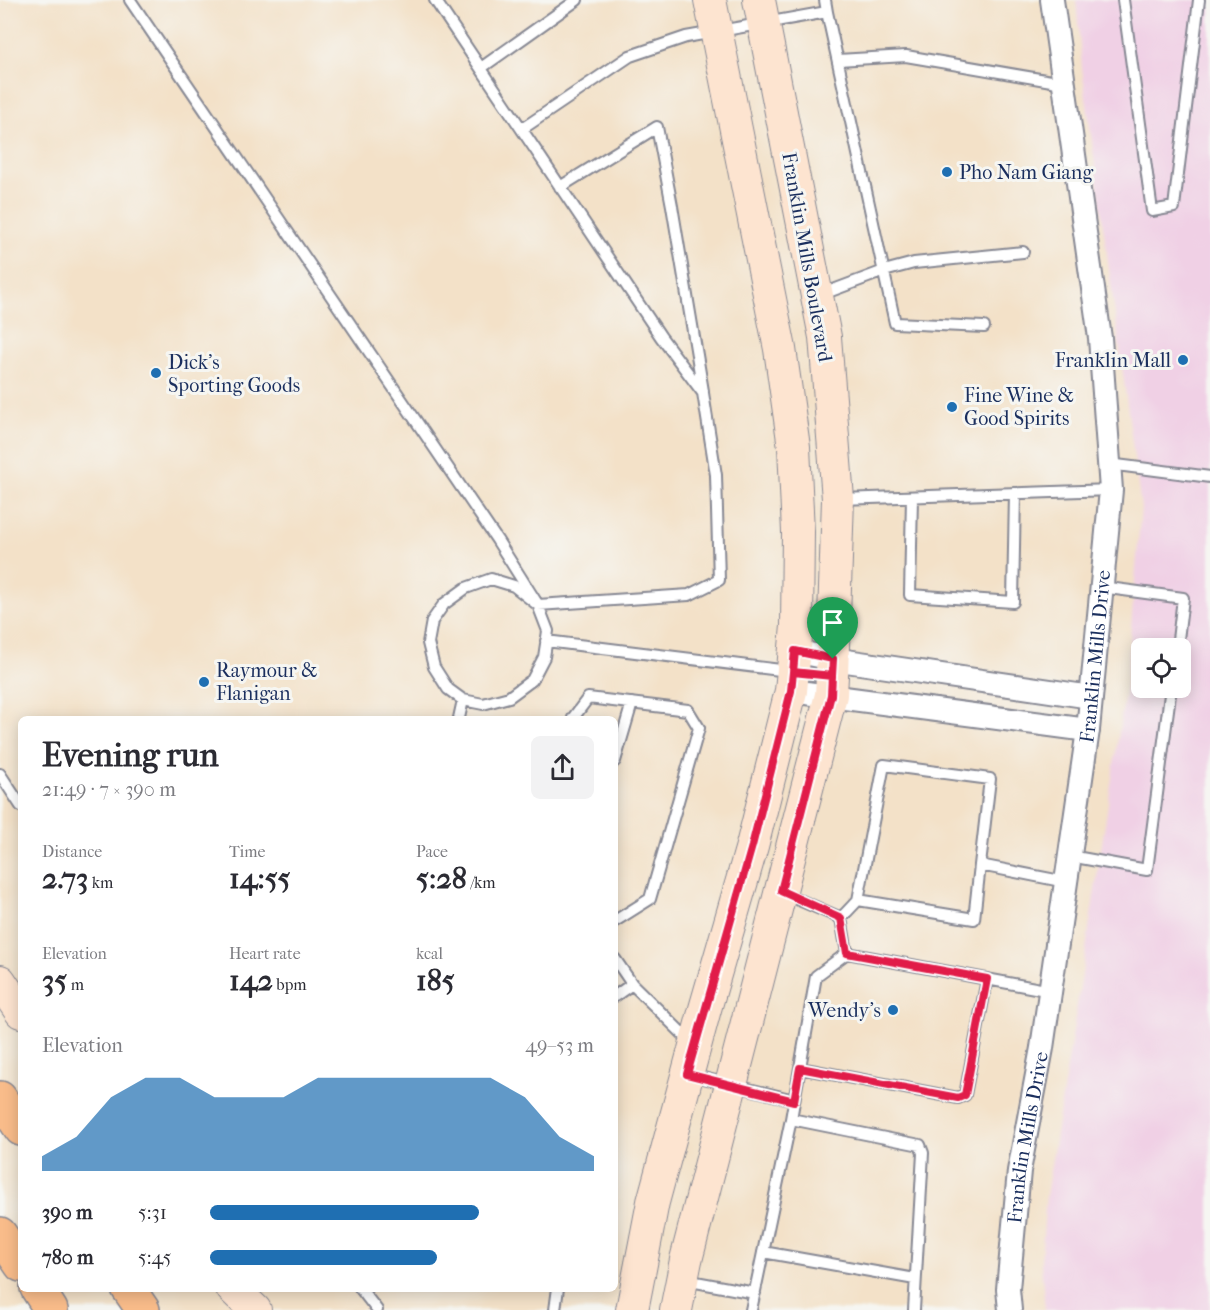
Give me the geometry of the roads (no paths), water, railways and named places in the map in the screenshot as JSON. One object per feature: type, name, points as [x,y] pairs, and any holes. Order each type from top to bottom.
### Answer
[{"type":"highway","points":[[0,1098],[18,1125]]},
{"type":"highway","points":[[0,1234],[18,1261]]},
{"type":"highway","points":[[40,1292],[51,1310]]},
{"type":"highway","points":[[131,1292],[143,1310]]},
{"type":"street","points":[[632,1310],[653,1202],[752,846],[793,671],[798,532],[794,447],[780,349],[710,0]]},
{"type":"street","name":"Franklin Mills Drive","points":[[1010,1310],[1008,1289],[1019,1171],[1051,991],[1088,730],[1111,490],[1100,338],[1052,0]]},
{"type":"street","name":"Franklin Mills Boulevard","points":[[676,1310],[832,677],[838,500],[825,337],[761,12]]},
{"type":"street","points":[[793,671],[1088,730]]},
{"type":"street","points":[[793,671],[832,677],[1091,697]]},
{"type":"street","points":[[0,981],[18,1007]]},
{"type":"street","points":[[236,1292],[255,1310]]},
{"type":"lane","points":[[130,0],[497,540],[537,605],[548,631],[544,657],[532,680],[509,697],[483,704],[463,700],[448,689],[434,667],[428,643],[432,621],[444,604],[466,588],[490,579],[514,586],[537,605],[689,595],[719,580],[716,475],[657,128],[560,187]]},
{"type":"lane","points":[[435,0],[661,337],[703,393]]},
{"type":"lane","points":[[481,68],[577,0]]},
{"type":"lane","points":[[825,0],[895,323],[984,327]]},
{"type":"lane","points":[[1123,0],[1152,211],[1174,207],[1199,0]]},
{"type":"lane","points":[[522,129],[630,56],[686,37],[716,31],[761,12],[827,12]]},
{"type":"lane","points":[[838,60],[906,56],[1063,83]]},
{"type":"lane","points":[[817,297],[884,271],[914,263],[1023,252]]},
{"type":"lane","points":[[1109,464],[1210,477]]},
{"type":"lane","points":[[838,500],[1111,490]]},
{"type":"lane","points":[[912,497],[910,595],[1013,602],[1015,493]]},
{"type":"lane","points":[[1101,587],[1183,598],[1178,638]]},
{"type":"lane","points":[[546,641],[793,671]]},
{"type":"lane","points":[[574,716],[588,698],[688,710],[699,728],[650,899],[618,919]]},
{"type":"lane","points":[[1070,856],[1147,870],[1170,698]]},
{"type":"lane","points":[[459,716],[463,700]]},
{"type":"lane","points":[[618,751],[632,703]]},
{"type":"lane","points":[[841,918],[858,900],[884,765],[990,779],[974,919],[858,900]]},
{"type":"lane","points":[[0,774],[18,801]]},
{"type":"lane","points":[[980,865],[1066,882]]},
{"type":"lane","points":[[781,891],[841,918]]},
{"type":"lane","points":[[841,918],[847,953]]},
{"type":"lane","points":[[751,1310],[791,1119],[816,976],[847,953],[1051,991]]},
{"type":"lane","points":[[618,963],[691,1060],[731,1084],[794,1101]]},
{"type":"lane","points":[[800,1068],[958,1098],[965,1095],[987,979]]},
{"type":"lane","points":[[618,994],[632,984]]},
{"type":"lane","points":[[791,1119],[920,1145],[923,1153],[914,1310]]},
{"type":"lane","points":[[763,1252],[915,1279]]},
{"type":"lane","points":[[682,1279],[755,1293]]},
{"type":"lane","points":[[363,1292],[377,1310]]},
{"type":"lane","points":[[555,1310],[557,1292]]},
{"type":"place","name":"Pho Nam Giang","points":[[947,172]]},
{"type":"place","name":"Franklin Mall","points":[[1183,360]]},
{"type":"place","name":"Dick's Sporting Goods","points":[[156,373]]},
{"type":"place","name":"Fine Wine & Good Spirits","points":[[952,407]]},
{"type":"place","name":"Raymour & Flanigan","points":[[204,682]]},
{"type":"place","name":"Wendy's","points":[[893,1010]]}]
